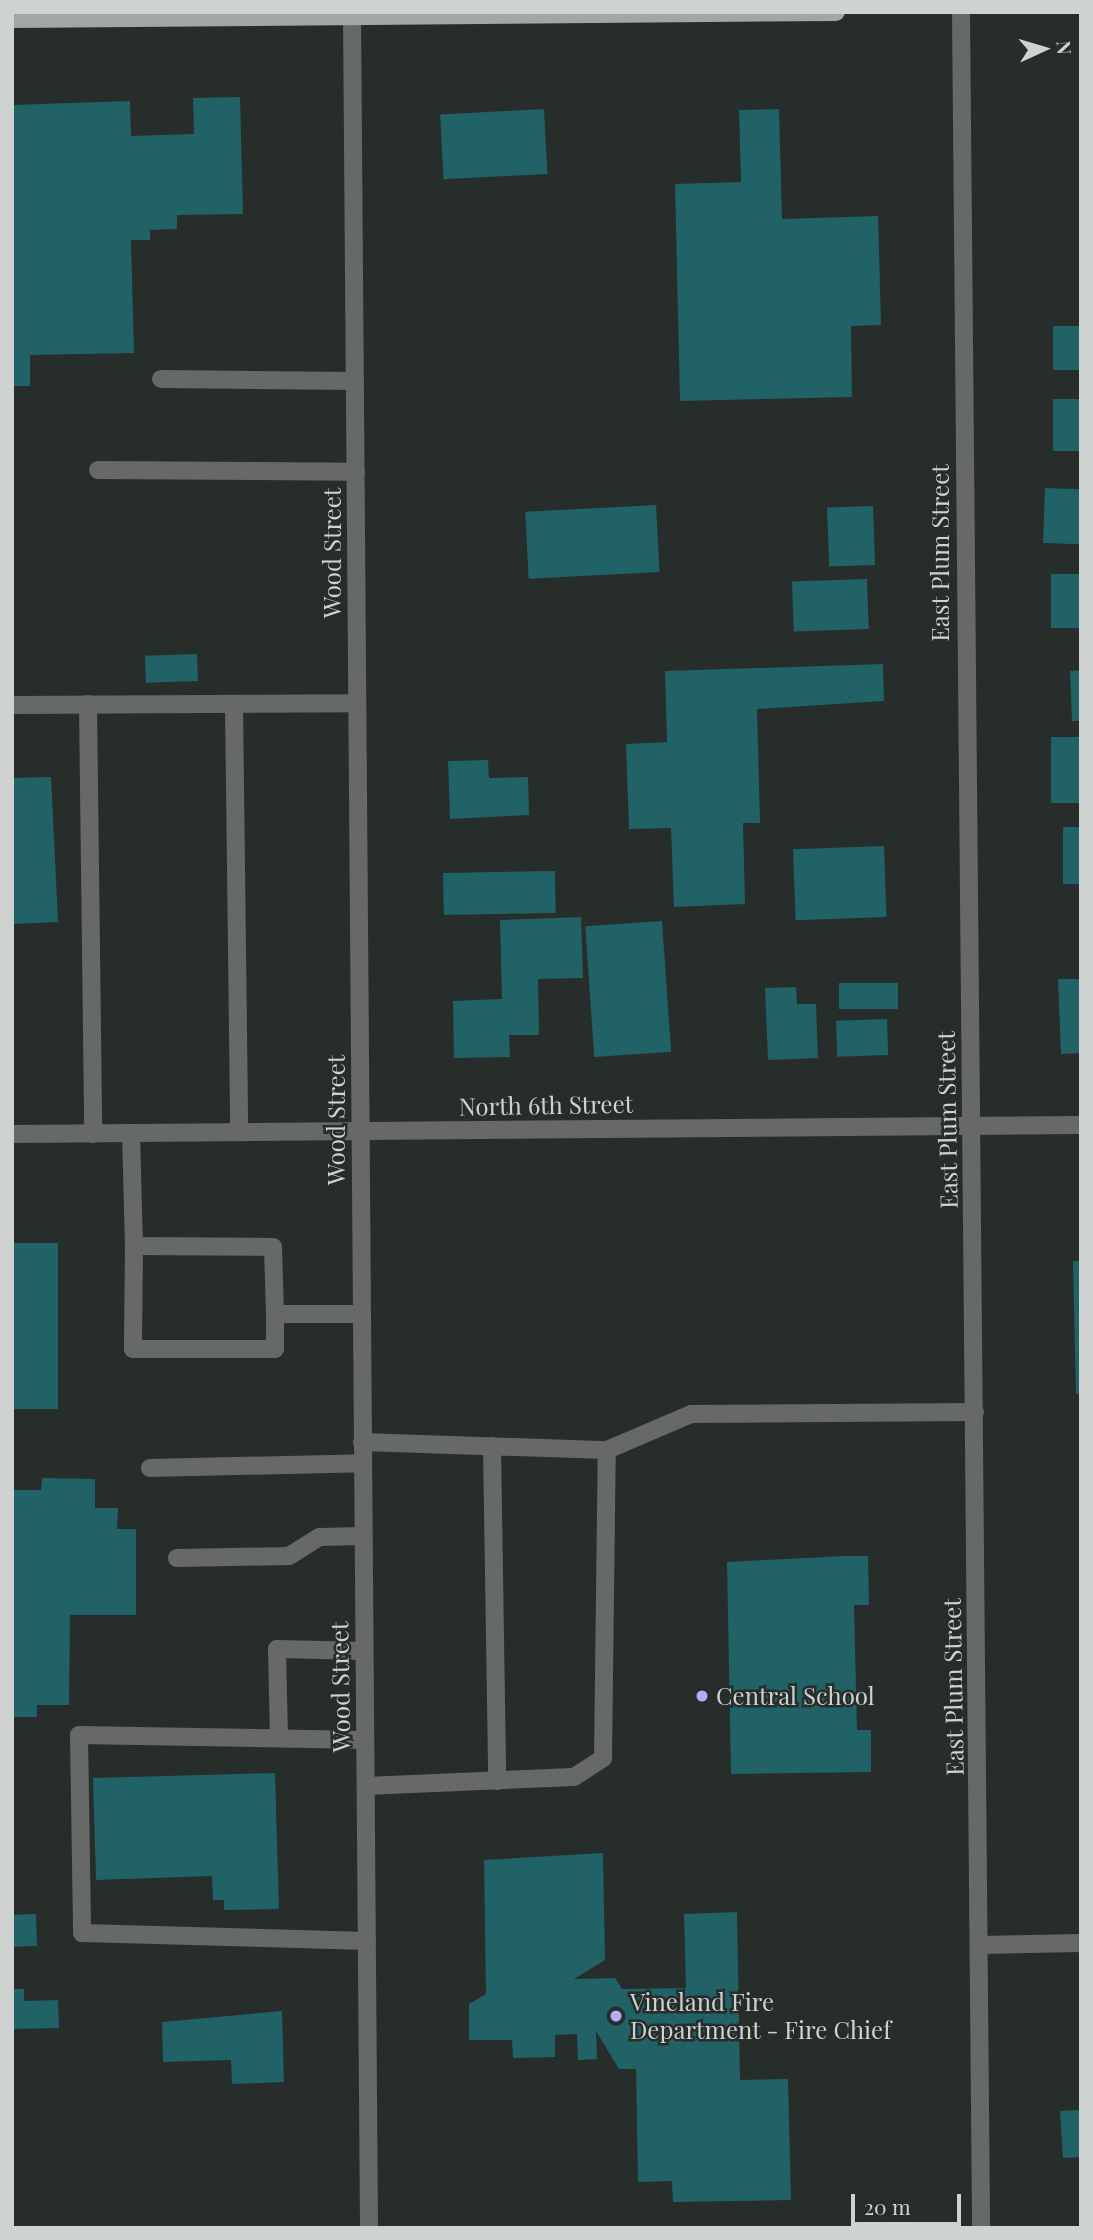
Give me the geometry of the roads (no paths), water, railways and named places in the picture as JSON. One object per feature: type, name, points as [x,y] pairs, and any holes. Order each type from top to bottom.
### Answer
[{"type":"main road","points":[[12,19],[352,14],[836,12]]},
{"type":"street","name":"East Plum Street","points":[[961,12],[981,2228]]},
{"type":"street","name":"Wood Street","points":[[352,14],[369,2228]]},
{"type":"street","points":[[161,379],[355,381]]},
{"type":"street","points":[[97,470],[355,472]]},
{"type":"street","points":[[88,704],[93,1134]]},
{"type":"street","points":[[234,704],[239,1132]]},
{"type":"street","points":[[12,705],[357,704]]},
{"type":"street","name":"North 6th Street","points":[[12,1135],[1081,1125]]},
{"type":"street","points":[[131,1133],[133,1349],[275,1349],[273,1247],[134,1246]]},
{"type":"street","points":[[275,1314],[362,1314]]},
{"type":"street","points":[[362,1442],[607,1450],[691,1414],[975,1412]]},
{"type":"street","points":[[492,1446],[497,1781]]},
{"type":"street","points":[[366,1786],[573,1777],[603,1758],[607,1450]]},
{"type":"street","points":[[150,1468],[363,1464]]},
{"type":"street","points":[[177,1558],[289,1556],[320,1537],[363,1536]]},
{"type":"street","points":[[279,1738],[277,1649],[364,1651]]},
{"type":"street","points":[[365,1740],[79,1735],[82,1933],[367,1941]]},
{"type":"street","points":[[980,1945],[1081,1943]]},
{"type":"place","name":"Central School","points":[[702,1696]]},
{"type":"place","name":"Vineland Fire Department - Fire Chief","points":[[616,2016]]}]
